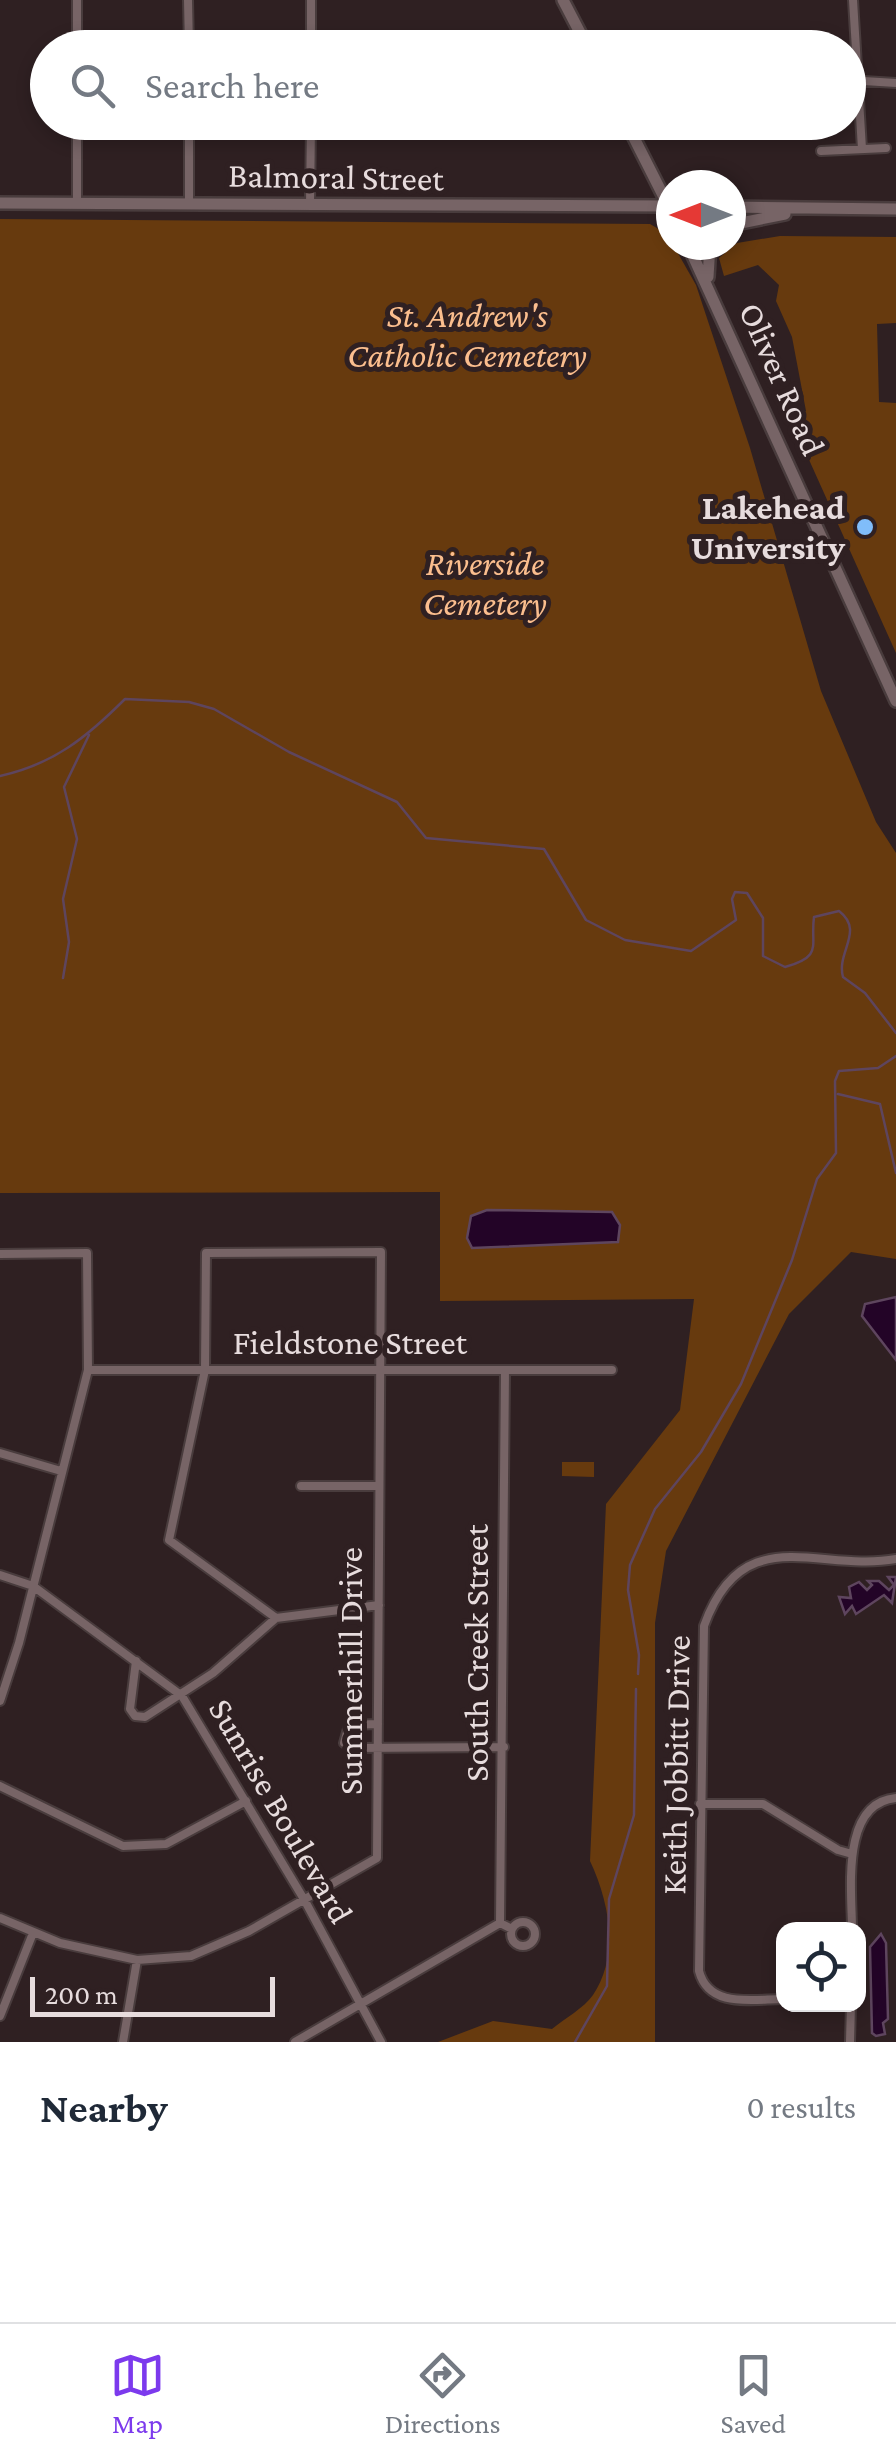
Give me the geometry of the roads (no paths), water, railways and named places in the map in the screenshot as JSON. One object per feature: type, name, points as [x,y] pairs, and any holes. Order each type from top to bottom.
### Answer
[{"type":"main road","points":[[563,0],[579,30]]},
{"type":"main road","points":[[635,140],[656,181]]},
{"type":"main road","name":"Balmoral Street","points":[[0,203],[656,208]]},
{"type":"main road","points":[[746,207],[896,209]]},
{"type":"main road","points":[[746,223],[807,209]]},
{"type":"main road","name":"Oliver Road","points":[[696,260],[896,702]]},
{"type":"main road","points":[[708,281],[709,260]]},
{"type":"street","points":[[76,0],[77,30]]},
{"type":"street","points":[[188,0],[188,30]]},
{"type":"street","points":[[311,0],[311,30]]},
{"type":"street","points":[[852,0],[852,30]]},
{"type":"street","points":[[866,81],[896,83]]},
{"type":"street","points":[[77,140],[77,203]]},
{"type":"street","points":[[188,140],[189,202]]},
{"type":"street","points":[[310,140],[310,206]]},
{"type":"street","points":[[861,140],[862,149]]},
{"type":"street","points":[[821,150],[886,148]]},
{"type":"street","name":"Summerhill Drive","points":[[0,1918],[33,1933],[137,1960],[191,1956],[305,1901],[377,1858],[382,1252],[206,1253],[206,1370]]},
{"type":"street","points":[[0,1254],[87,1253],[88,1370],[0,1701]]},
{"type":"street","name":"Fieldstone Street","points":[[88,1370],[612,1370]]},
{"type":"street","points":[[206,1370],[170,1540],[276,1618]]},
{"type":"street","name":"South Creek Street","points":[[500,1923],[505,1370]]},
{"type":"street","points":[[0,1453],[61,1471]]},
{"type":"street","points":[[301,1486],[379,1486]]},
{"type":"street","name":"Keith Jobbitt Drive","points":[[776,1999],[723,1998],[701,1980],[701,1646],[710,1610],[724,1589],[750,1567],[783,1555],[863,1562],[896,1558]]},
{"type":"street","name":"Sunrise Boulevard","points":[[0,1575],[33,1586],[182,1696],[305,1901],[381,2042]]},
{"type":"street","points":[[136,1661],[130,1702],[135,1716],[145,1717],[182,1696],[276,1618],[379,1605]]},
{"type":"street","points":[[378,1724],[348,1726],[343,1738],[348,1747],[504,1746]]},
{"type":"street","points":[[0,1786],[124,1846],[166,1844],[246,1801]]},
{"type":"street","points":[[852,1922],[852,1854],[856,1836],[873,1807],[896,1798]]},
{"type":"street","points":[[700,1804],[763,1804],[829,1845],[852,1854]]},
{"type":"street","points":[[295,2042],[500,1923],[512,1929]]},
{"type":"street","points":[[0,2016],[33,1933]]},
{"type":"street","points":[[123,2042],[137,1960]]},
{"type":"street","points":[[850,2042],[852,2012]]},
{"type":"waterway","points":[[0,776],[37,764],[68,747],[125,699],[189,702],[214,709],[289,752],[397,802],[426,838],[544,849],[586,920],[625,940],[691,951],[736,920],[732,899],[735,892],[747,893],[763,918],[763,956],[785,967],[805,959],[813,949],[814,917],[839,911],[850,926],[843,977],[865,993],[896,1033]]},
{"type":"waterway","points":[[63,978],[69,942],[63,899],[77,839],[64,787],[89,735]]},
{"type":"waterway","points":[[638,1674],[639,1655],[628,1590],[630,1565],[655,1509],[701,1452],[741,1384],[792,1260],[817,1179],[836,1153],[835,1081],[839,1071],[878,1068],[896,1056]]},
{"type":"waterway","points":[[838,1094],[880,1104],[896,1173]]},
{"type":"waterway","points":[[575,2042],[607,1986],[609,1899],[634,1815],[636,1689]]},
{"type":"place","name":"Lakehead University","points":[[865,527]]},
{"type":"park label","name":"St. Andrew's Catholic Cemetery","points":[[467,335]]},
{"type":"park label","name":"Riverside Cemetery","points":[[485,583]]}]
